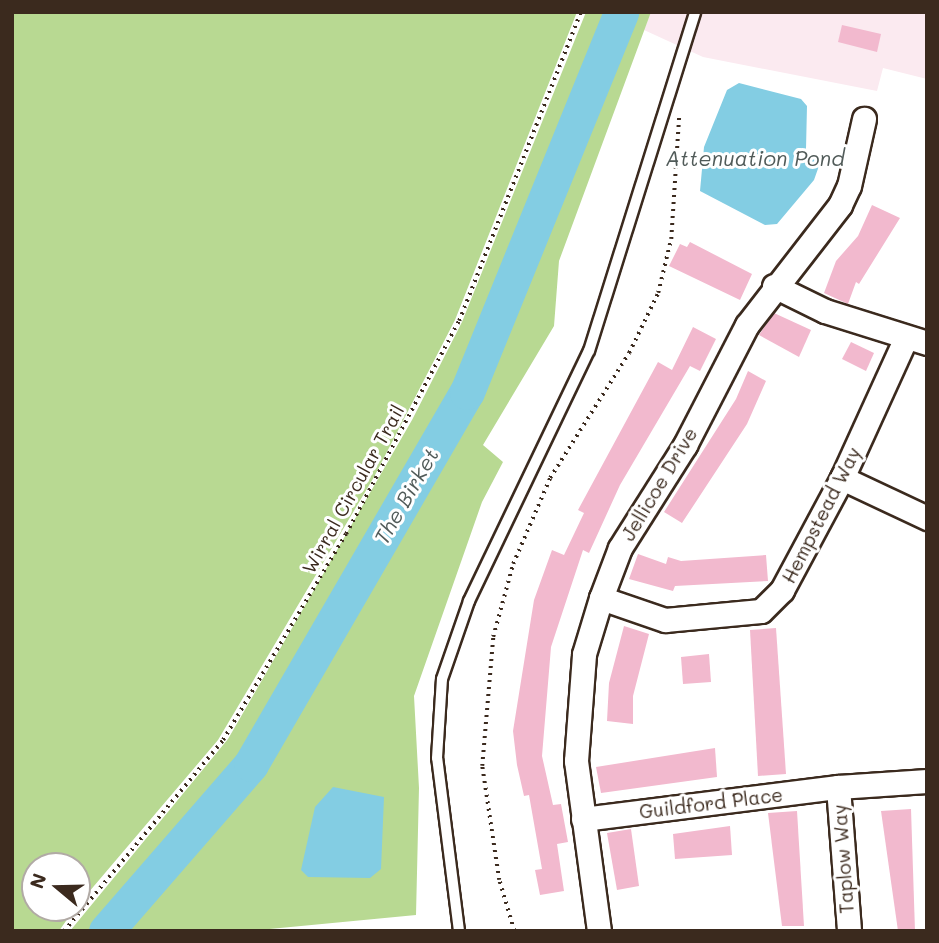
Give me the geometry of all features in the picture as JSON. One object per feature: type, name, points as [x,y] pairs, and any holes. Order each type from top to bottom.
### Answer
[{"type":"street","name":"Jellicoe Drive","points":[[599,931],[576,761],[577,705],[584,654],[601,598],[625,538],[685,445],[747,325],[774,286],[840,205],[849,186],[864,119]]},
{"type":"street","points":[[774,286],[825,311],[916,342]]},
{"type":"street","name":"Hempstead Way","points":[[601,598],[665,620],[761,611],[782,590],[916,342]]},
{"type":"street","points":[[842,478],[927,518]]},
{"type":"street","name":"Guildford Place","points":[[583,819],[838,787],[927,781]]},
{"type":"street","name":"Taplow Way","points":[[838,787],[849,931]]},
{"type":"lane","points":[[459,931],[437,758],[442,679],[469,601],[589,351],[695,12]]},
{"type":"path","name":"Wirral Circular Trail","points":[[64,931],[223,740],[346,534],[459,321],[581,12]]},
{"type":"path","points":[[514,931],[499,880],[482,766],[493,637],[513,564],[550,478],[629,353],[658,293],[671,239],[680,109]]},
{"type":"shaded area","points":[[651,12],[927,12],[927,79],[883,68],[877,91],[703,57],[644,30]]},
{"type":"green space","points":[[12,12],[577,12],[455,320],[374,477],[218,740],[91,890],[91,852],[21,852],[21,922],[65,922],[59,931],[12,931]]},
{"type":"green space","points":[[586,12],[651,12],[559,261],[554,326],[483,445],[503,462],[482,502],[414,696],[419,788],[416,915],[250,931],[70,931],[77,922],[91,922],[91,905],[228,739],[412,420],[462,322]]},
{"type":"water","name":"Attenuation Pond","points":[[739,83],[801,99],[807,106],[806,149],[820,163],[814,180],[777,224],[765,225],[700,191],[704,147],[727,90]]},
{"type":"water","points":[[333,787],[384,797],[381,869],[370,878],[308,877],[301,870],[315,807]]},
{"type":"building","points":[[842,25],[881,34],[877,52],[838,42]]},
{"type":"building","points":[[872,205],[900,218],[859,284],[856,282],[848,304],[824,293],[836,261],[858,236]]},
{"type":"building","points":[[690,242],[752,274],[740,300],[669,266],[680,244],[687,247]]},
{"type":"building","points":[[774,313],[811,330],[799,357],[759,335]]},
{"type":"building","points":[[693,327],[716,339],[700,371],[690,366],[620,485],[589,553],[583,550],[551,647],[542,756],[553,805],[561,804],[568,842],[557,844],[564,891],[540,895],[535,870],[542,869],[529,795],[524,796],[517,765],[513,731],[534,600],[552,550],[564,555],[584,513],[578,510],[658,362],[672,370]]},
{"type":"building","points":[[851,342],[874,353],[866,371],[842,359]]},
{"type":"building","points":[[748,371],[766,381],[747,424],[682,523],[664,512],[736,399]]},
{"type":"building","points":[[638,554],[666,564],[668,557],[681,561],[766,555],[768,581],[675,586],[673,591],[629,579]]},
{"type":"building","points":[[624,626],[649,634],[633,696],[633,724],[607,721],[609,683]]},
{"type":"building","points":[[776,628],[786,774],[758,776],[750,630]]},
{"type":"building","points":[[709,654],[711,682],[683,684],[681,657]]},
{"type":"building","points":[[715,748],[717,777],[601,793],[596,767]]},
{"type":"building","points":[[911,809],[915,931],[898,931],[881,811]]},
{"type":"building","points":[[797,811],[804,926],[782,926],[768,813]]},
{"type":"building","points":[[730,826],[732,855],[675,859],[673,834]]},
{"type":"building","points":[[631,829],[639,886],[617,890],[607,833]]},
{"type":"waterway","name":"The Birket","points":[[106,931],[251,764],[467,392],[621,12]]}]
